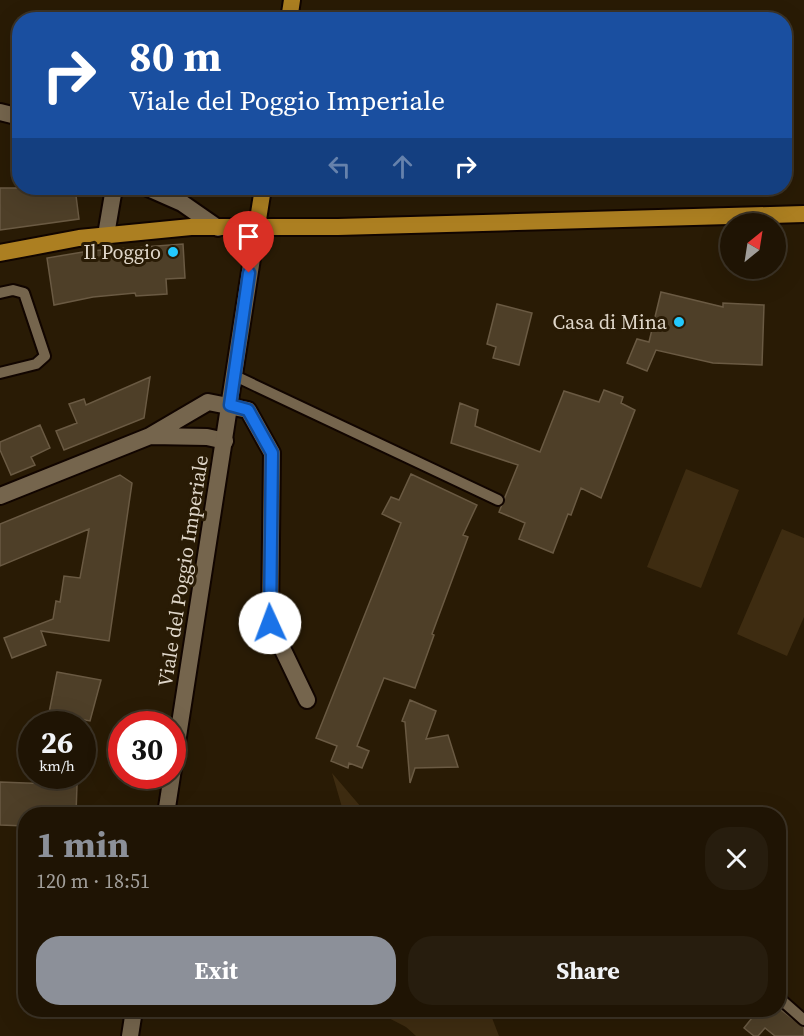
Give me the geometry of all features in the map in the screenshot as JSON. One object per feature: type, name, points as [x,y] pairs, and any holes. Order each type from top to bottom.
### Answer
[{"type":"main road","name":"Viale del Poggio Imperiale","points":[[257,226],[262,195]]},
{"type":"main road","points":[[0,253],[106,235],[161,229],[257,226],[338,227],[804,214]]},
{"type":"street","points":[[106,235],[113,195]]},
{"type":"street","points":[[164,195],[182,203],[218,228]]},
{"type":"street","name":"Viale del Poggio Imperiale","points":[[167,807],[225,441],[232,375],[257,226]]},
{"type":"street","points":[[0,496],[150,436],[208,402],[248,410],[272,453],[270,623],[307,700]]},
{"type":"street","points":[[150,436],[207,436],[225,441]]},
{"type":"street","points":[[130,1036],[133,1017]]},
{"type":"lane","points":[[0,293],[13,290],[24,293],[45,349],[45,356],[36,364],[0,373]]},
{"type":"lane","points":[[232,375],[498,500]]},
{"type":"lane","points":[[786,1004],[804,1020]]},
{"type":"shaded area","points":[[686,469],[739,490],[701,588],[647,567]]},
{"type":"shaded area","points":[[782,529],[804,538],[804,617],[787,656],[737,634]]},
{"type":"shaded area","points":[[332,773],[361,807],[342,807]]},
{"type":"shaded area","points":[[387,1017],[492,1017],[499,1036],[416,1036],[406,1027]]},
{"type":"building","points":[[0,188],[12,188],[12,195],[76,195],[79,219],[0,230]]},
{"type":"building","points":[[183,244],[185,278],[166,279],[167,294],[136,296],[135,293],[93,297],[54,305],[47,258],[89,251]]},
{"type":"building","points":[[661,292],[723,307],[723,303],[764,305],[762,365],[713,363],[656,350],[647,371],[627,363],[637,339],[649,342]]},
{"type":"building","points":[[497,304],[532,313],[519,365],[493,358],[496,347],[487,344]]},
{"type":"building","points":[[150,377],[144,418],[64,450],[56,431],[77,423],[69,404],[84,399],[86,405]]},
{"type":"building","points":[[604,390],[623,397],[621,403],[635,410],[601,498],[581,488],[553,553],[519,539],[525,523],[499,512],[518,465],[451,443],[460,403],[478,410],[475,426],[540,452],[564,391],[599,402]]},
{"type":"building","points":[[40,425],[50,448],[31,457],[35,465],[11,475],[0,450],[0,442]]},
{"type":"building","points":[[411,474],[477,505],[463,535],[468,537],[432,634],[434,635],[415,688],[384,678],[357,746],[369,751],[362,768],[349,763],[348,768],[331,761],[337,746],[316,738],[401,523],[382,514],[391,497],[399,500]]},
{"type":"building","points":[[120,475],[132,483],[109,641],[41,631],[46,645],[12,658],[4,638],[53,619],[56,601],[60,602],[64,576],[80,578],[89,529],[0,566],[0,524]]},
{"type":"building","points":[[57,672],[101,680],[93,711],[49,711]]},
{"type":"building","points":[[410,700],[436,711],[426,739],[448,735],[458,767],[415,768],[410,783],[405,722],[402,721]]},
{"type":"building","points":[[0,782],[18,783],[18,789],[77,789],[76,807],[18,807],[18,826],[0,825]]},
{"type":"building","points":[[786,1014],[804,1027],[804,1036],[775,1036],[765,1028],[758,1036],[754,1036],[744,1028],[752,1018],[786,1017]]},
{"type":"place","name":"Il Poggio","points":[[173,252]]},
{"type":"place","name":"Casa di Mina","points":[[679,322]]},
{"type":"route","points":[[249,273],[232,375],[230,405],[248,410],[272,453],[270,623]]}]
